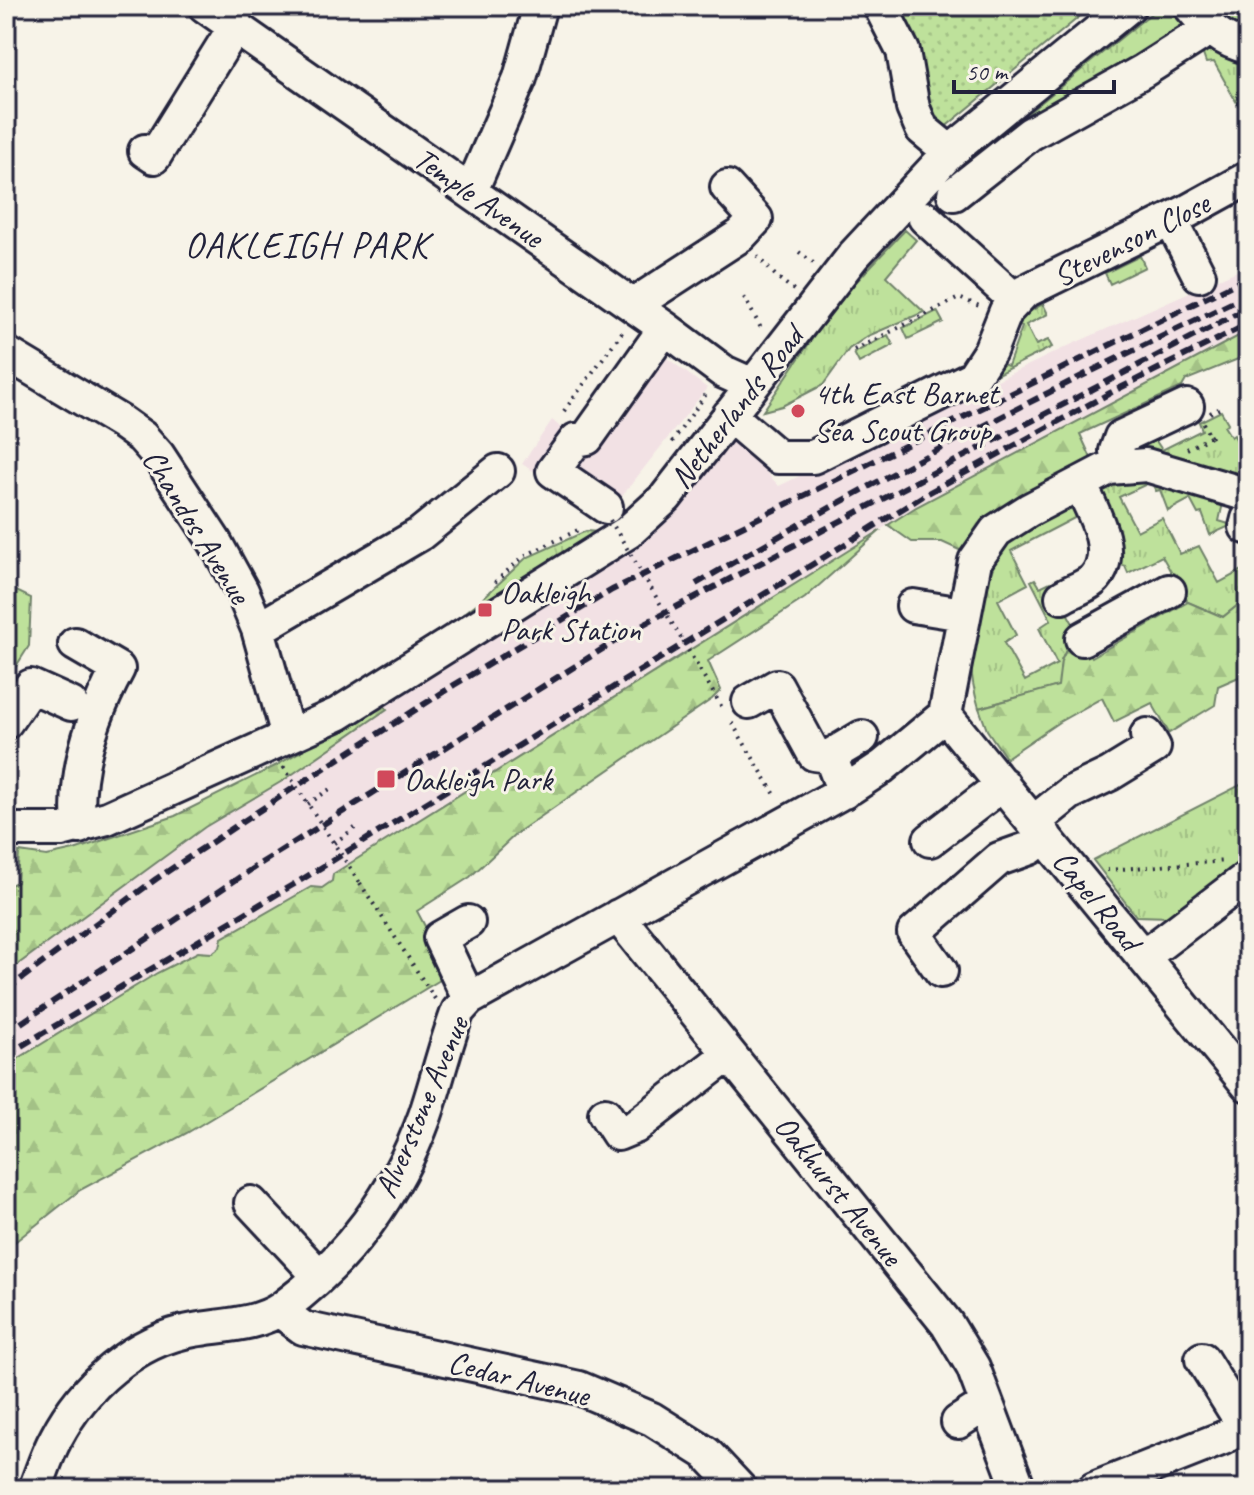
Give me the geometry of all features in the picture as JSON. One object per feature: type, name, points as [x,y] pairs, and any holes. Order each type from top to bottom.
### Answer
[{"type":"street","name":"Temple Avenue","points":[[205,6],[724,372],[753,385]]},
{"type":"street","points":[[471,191],[520,78],[540,6]]},
{"type":"street","points":[[880,6],[903,51],[910,76],[913,108],[922,129],[950,152]]},
{"type":"street","name":"Netherlands Road","points":[[6,830],[79,827],[283,748],[628,532],[666,497],[854,255],[950,152],[1129,6]]},
{"type":"street","points":[[954,194],[1030,134],[1143,71],[1200,18],[1229,43],[1248,47]]},
{"type":"street","points":[[145,151],[154,157],[236,25]]},
{"type":"street","name":"Stevenson Close","points":[[925,218],[1008,308],[1024,292],[1171,220],[1248,178]]},
{"type":"street","points":[[608,513],[553,471],[576,440],[587,438],[645,315],[756,219],[727,187]]},
{"type":"street","points":[[1171,220],[1199,275]]},
{"type":"street","points":[[729,415],[778,457],[813,457],[973,377],[990,351],[1008,308]]},
{"type":"street","name":"Chandos Avenue","points":[[6,353],[121,422],[150,446],[215,542],[242,591],[258,629],[283,748]]},
{"type":"street","points":[[1111,451],[1187,406]]},
{"type":"street","points":[[945,715],[975,561],[996,531],[1109,468],[1111,451]]},
{"type":"street","points":[[1111,451],[1146,465],[1248,495]]},
{"type":"street","name":"Chandos Avenue","points":[[258,629],[420,534],[498,471]]},
{"type":"street","points":[[1062,597],[1095,578],[1104,556],[1102,532],[1080,484]]},
{"type":"street","points":[[1100,567],[1124,616]]},
{"type":"street","points":[[1082,639],[1169,591]]},
{"type":"street","points":[[913,606],[963,614]]},
{"type":"street","points":[[75,644],[118,669],[104,696],[81,766],[77,800],[79,827]]},
{"type":"street","points":[[6,722],[31,686],[71,704]]},
{"type":"street","points":[[749,702],[777,686],[814,754],[830,756],[862,737]]},
{"type":"street","name":"Capel Road","points":[[945,715],[1248,1085]]},
{"type":"street","name":"Alverstone Avenue","points":[[35,1489],[54,1441],[70,1413],[88,1389],[128,1357],[163,1338],[189,1330],[249,1321],[279,1310],[362,1233],[402,1168],[424,1117],[461,1012],[618,916],[844,792],[882,767],[945,715]]},
{"type":"street","points":[[941,971],[914,933],[999,859],[1030,848],[1039,829],[1070,793],[1110,774],[1154,747],[1147,735]]},
{"type":"street","points":[[830,756],[844,792]]},
{"type":"street","points":[[930,840],[1003,784]]},
{"type":"street","points":[[1143,957],[1241,869]]},
{"type":"street","name":"Oakhurst Avenue","points":[[618,916],[947,1324],[973,1367],[1019,1489]]},
{"type":"street","points":[[461,1012],[440,938],[468,922]]},
{"type":"street","points":[[605,1114],[618,1134],[635,1127],[729,1054]]},
{"type":"street","points":[[251,1203],[319,1276]]},
{"type":"street","name":"Cedar Avenue","points":[[279,1310],[303,1328],[443,1345],[579,1388],[652,1419],[706,1453],[736,1488]]},
{"type":"street","points":[[1094,1489],[1223,1438],[1246,1424],[1202,1359]]},
{"type":"street","points":[[958,1422],[986,1404]]},
{"type":"path","points":[[753,252],[777,277],[800,294]]},
{"type":"path","points":[[799,252],[820,267]]},
{"type":"path","points":[[744,297],[763,333]]},
{"type":"path","points":[[854,350],[959,298],[1008,308]]},
{"type":"path","points":[[564,411],[645,315]]},
{"type":"path","points":[[669,447],[712,386]]},
{"type":"path","points":[[608,513],[791,820]]},
{"type":"path","points":[[283,748],[308,804],[360,883],[461,1012]]},
{"type":"path","points":[[308,804],[330,789]]},
{"type":"path","points":[[334,843],[355,828]]},
{"type":"path","points":[[1077,875],[1101,871],[1241,869]]},
{"type":"shaded area","points":[[1248,266],[1248,331],[916,507],[687,654],[528,751],[322,888],[311,887],[222,938],[220,947],[212,953],[157,973],[6,1066],[6,973],[205,827],[284,780],[387,709],[382,703],[281,762],[594,556],[723,425],[779,486],[1068,346]]},
{"type":"shaded area","points":[[647,343],[707,388],[611,510],[599,512],[522,464],[552,420],[572,437]]},
{"type":"green space","points":[[889,6],[1089,6],[1090,8],[938,133]]},
{"type":"green space","points":[[1165,6],[1180,14],[1187,30],[948,181],[1154,11]]},
{"type":"green space","points":[[1210,6],[1248,6],[1248,33],[1222,22]]},
{"type":"green space","points":[[1201,49],[1248,59],[1248,101],[1238,105],[1214,62],[1206,63]]},
{"type":"green space","points":[[905,230],[916,240],[886,276],[924,312],[868,336],[849,349],[823,385],[782,406],[763,411],[838,301]]},
{"type":"green space","points":[[1140,256],[1145,267],[1110,284],[1105,273]]},
{"type":"green space","points":[[1043,304],[1048,314],[1026,325],[1036,345],[1048,340],[1052,347],[969,388],[993,361],[1008,366],[1022,327],[1008,321]]},
{"type":"green space","points":[[937,311],[943,322],[908,339],[903,328]]},
{"type":"green space","points":[[1248,331],[1248,355],[1186,380],[1182,387],[1080,434],[1091,458],[1080,473],[966,553],[942,542],[912,542],[888,525],[916,507]]},
{"type":"green space","points":[[888,335],[893,345],[859,363],[854,353]]},
{"type":"green space","points":[[1221,411],[1228,423],[1224,426],[1231,437],[1234,435],[1244,455],[1241,457],[1248,467],[1248,479],[1159,452],[1129,449],[1154,438],[1162,450],[1202,430],[1199,422]]},
{"type":"green space","points":[[1132,477],[1176,486],[1223,503],[1219,521],[1232,525],[1210,535],[1202,513],[1198,514],[1190,499],[1168,511],[1160,490],[1156,491],[1151,482],[1119,497],[1137,531],[1162,518],[1180,554],[1199,546],[1219,583],[1248,567],[1248,597],[1223,617],[1188,602],[1162,556],[1128,573],[1125,566],[1110,563],[1110,535],[1090,494]]},
{"type":"green space","points":[[1078,500],[1084,513],[1011,551],[1028,584],[998,600],[1016,635],[1004,643],[1025,681],[1057,664],[1039,628],[1051,620],[1031,581],[1035,579],[1040,587],[1050,582],[1076,629],[1061,661],[1059,686],[979,708],[972,678],[972,649],[983,600],[999,554],[1020,532]]},
{"type":"green space","points":[[881,530],[805,598],[708,661],[721,690],[712,699],[517,833],[470,877],[417,911],[450,974],[187,1133],[80,1190],[6,1249],[6,1066],[157,973],[198,952],[212,953],[220,947],[222,938],[311,887],[322,888],[332,881],[333,874]]},
{"type":"green space","points":[[586,531],[599,532],[438,634],[480,601],[526,558]]},
{"type":"green space","points":[[6,586],[31,598],[29,646],[6,682]]},
{"type":"green space","points":[[1248,597],[1248,673],[1218,686],[1215,705],[1169,733],[1152,703],[1114,722],[1102,698],[1059,722],[1006,758],[987,730],[979,708],[1058,686],[1061,661],[1076,629],[1092,657],[1188,602],[1223,617]]},
{"type":"green space","points":[[382,703],[387,709],[284,780],[205,827],[6,973],[6,887],[17,882],[19,852],[47,856],[74,850],[175,816],[277,765]]},
{"type":"green space","points":[[1246,782],[1248,863],[1170,917],[1136,916],[1093,860]]},
{"type":"railway","points":[[6,990],[156,879],[292,789],[454,685],[612,590],[1248,277]]},
{"type":"railway","points":[[696,584],[831,507],[969,434],[1248,295]]},
{"type":"railway","points":[[6,1033],[258,865],[636,628],[1248,308]]},
{"type":"railway","points":[[6,1055],[301,880],[928,493],[1110,393],[1248,324]]},
{"type":"place","name":"4th East Barnet Sea Scout Group","points":[[798,411]]},
{"type":"place","name":"Oakleigh Park Station","points":[[485,610]]},
{"type":"place","name":"Oakleigh Park","points":[[386,779]]},
{"type":"district","name":"OAKLEIGH PARK","points":[[307,244]]}]
